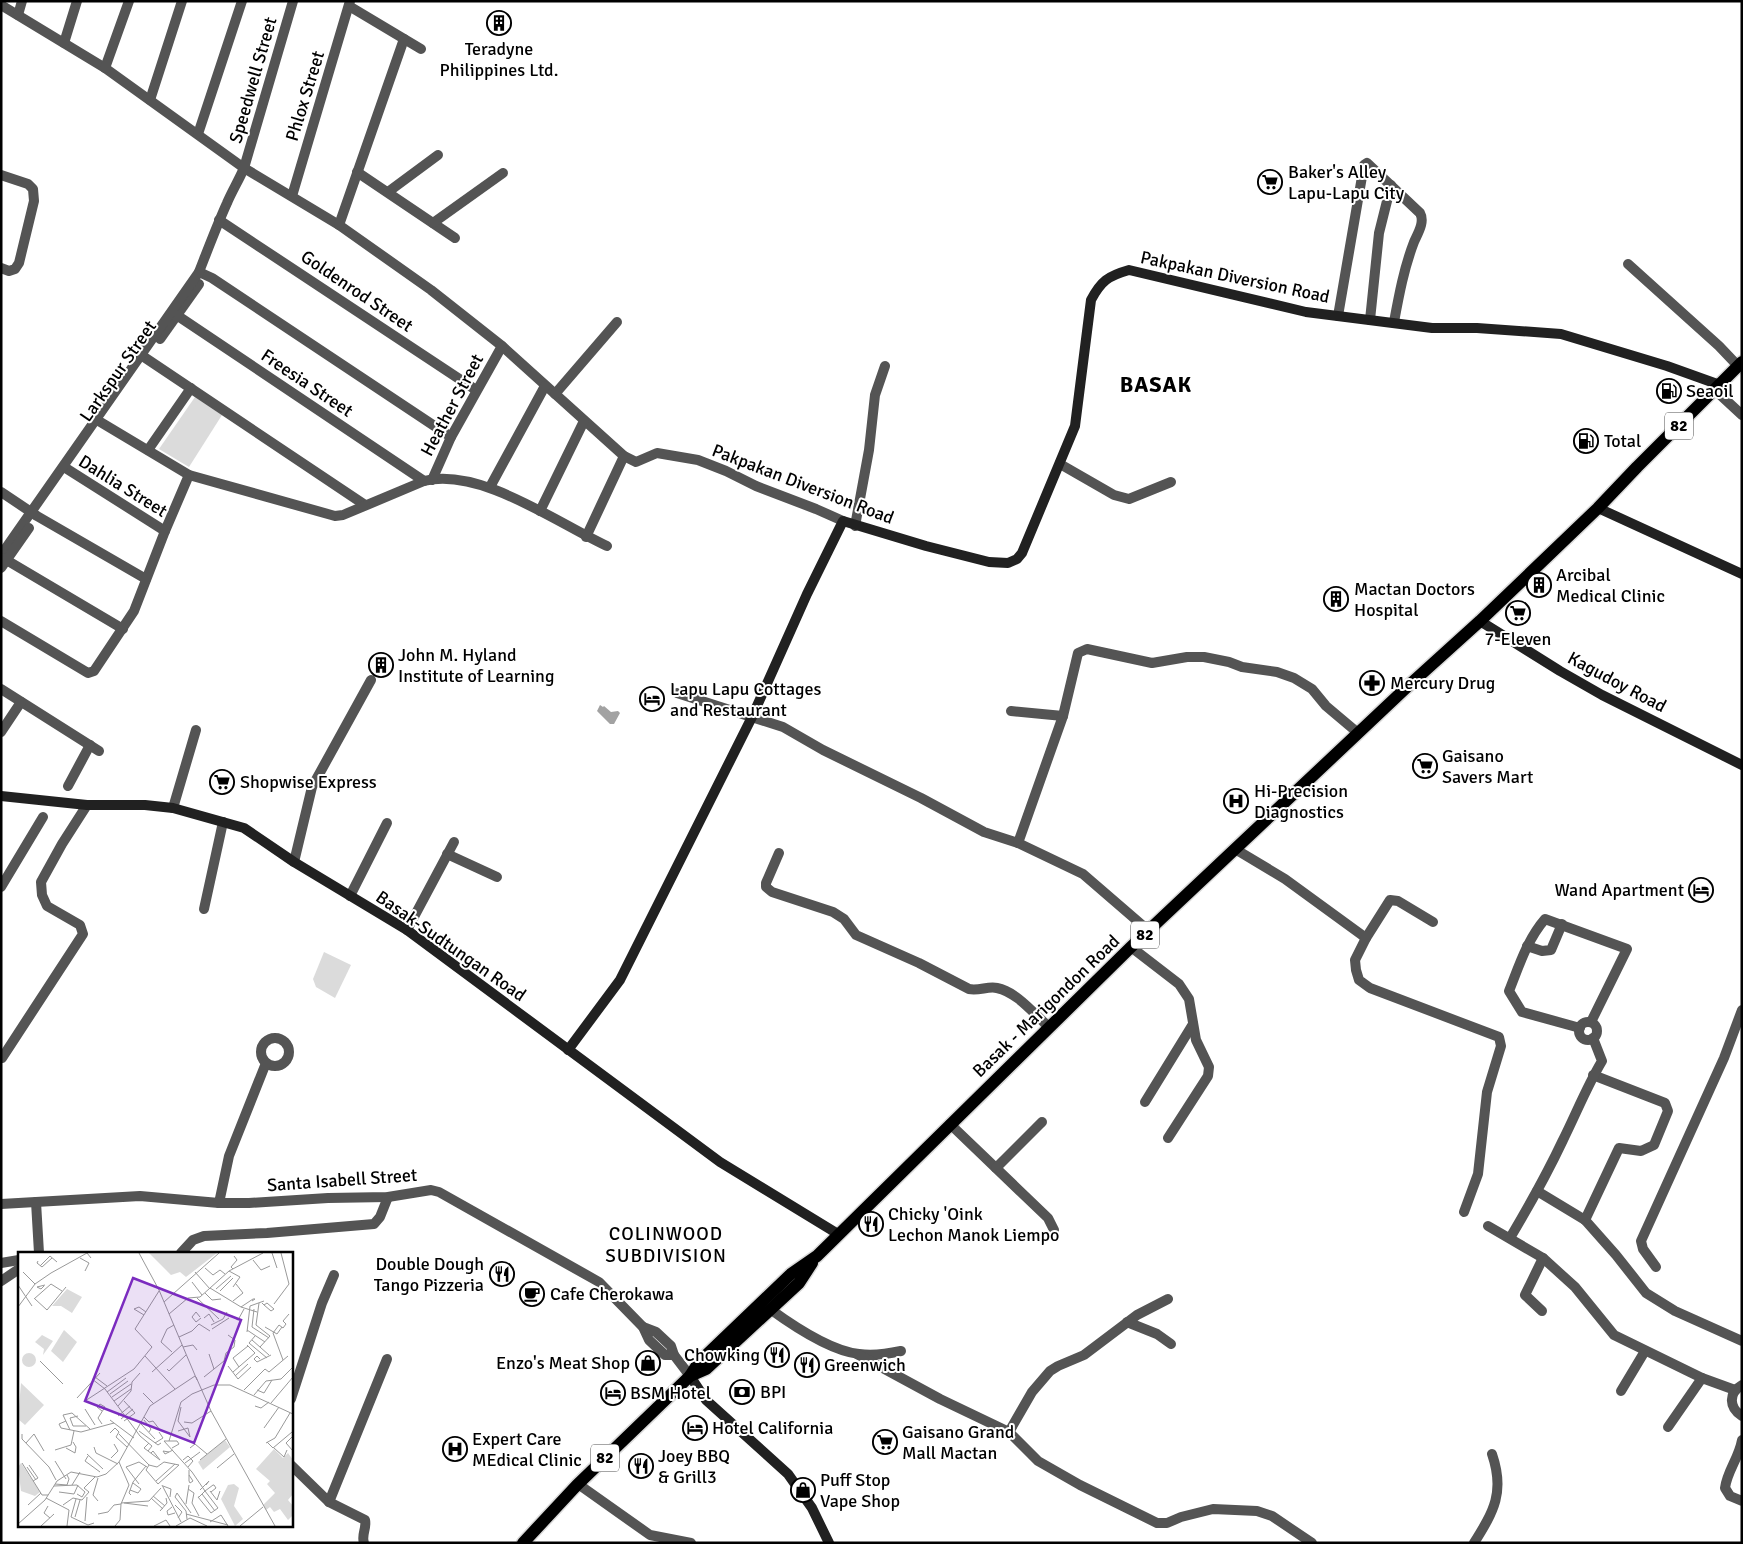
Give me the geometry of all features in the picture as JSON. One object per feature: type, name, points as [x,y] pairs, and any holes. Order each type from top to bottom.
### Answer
[{"type":"main road","name":"82","points":[[1480,621],[1598,508],[1636,467],[1740,364]]},
{"type":"main road","name":"Basak - Marigondon Road","points":[[690,1376],[706,1369],[799,1283],[817,1256],[838,1234],[1131,947],[1480,621]]},
{"type":"main road","name":"Basak - Marigondon Road","points":[[523,1543],[578,1484],[690,1376],[699,1362],[791,1274],[817,1256]]},
{"type":"street","points":[[18,16],[22,1]]},
{"type":"street","points":[[64,43],[77,1]]},
{"type":"street","points":[[105,68],[128,1]]},
{"type":"street","points":[[150,100],[182,1]]},
{"type":"street","points":[[198,134],[242,1]]},
{"type":"street","name":"Speedwell Street","points":[[244,168],[293,1]]},
{"type":"street","points":[[350,3],[421,49]]},
{"type":"street","name":"Phlox Street","points":[[292,196],[350,3]]},
{"type":"street","points":[[1,5],[105,68],[244,168],[339,225],[431,290],[502,346],[624,456],[586,537]]},
{"type":"street","points":[[339,225],[404,39]]},
{"type":"street","points":[[388,192],[438,155]]},
{"type":"street","points":[[1338,316],[1364,165],[1367,163],[1420,213],[1422,222],[1402,283],[1394,322]]},
{"type":"street","name":"Larkspur Street","points":[[3,560],[202,273],[223,221],[231,193],[239,182],[244,168]]},
{"type":"street","points":[[357,172],[455,238]]},
{"type":"street","points":[[433,223],[503,173]]},
{"type":"street","points":[[1,175],[28,184],[33,189],[34,201],[18,263],[15,269],[9,271],[1,268]]},
{"type":"street","points":[[1370,320],[1379,233],[1391,185]]},
{"type":"street","name":"Goldenrod Street","points":[[223,221],[476,390]]},
{"type":"street","points":[[1628,264],[1740,364]]},
{"type":"street","name":"Pakpakan Diversion Road","points":[[624,456],[636,462],[657,453],[698,460],[855,526],[989,562],[1008,563],[1017,559],[1022,552],[1075,426],[1091,300],[1098,287],[1113,275],[1128,270],[1306,312],[1432,328],[1476,328],[1561,334],[1667,366],[1718,387]]},
{"type":"street","points":[[202,273],[451,437]]},
{"type":"street","name":"Freesia Street","points":[[174,314],[428,480]]},
{"type":"street","points":[[555,394],[617,322]]},
{"type":"street","name":"Heather Street","points":[[428,480],[502,346]]},
{"type":"street","points":[[144,356],[365,505]]},
{"type":"street","points":[[855,526],[870,450],[875,395],[885,366]]},
{"type":"street","points":[[490,487],[546,386]]},
{"type":"street","points":[[1718,387],[1742,415]]},
{"type":"street","points":[[148,450],[191,388]]},
{"type":"street","points":[[540,511],[584,421]]},
{"type":"street","points":[[99,422],[189,475],[335,516],[343,515],[428,480],[458,480],[490,487],[607,546]]},
{"type":"street","points":[[1060,464],[1114,495],[1129,499],[1171,482]]},
{"type":"street","name":"Dahlia Street","points":[[66,469],[165,531]]},
{"type":"street","points":[[1,621],[88,673],[94,671],[134,611],[189,475]]},
{"type":"street","points":[[1,492],[34,514],[146,579]]},
{"type":"street","points":[[1598,508],[1742,574]]},
{"type":"street","points":[[568,1050],[620,980],[752,717],[807,594],[843,521]]},
{"type":"street","points":[[3,560],[123,629]]},
{"type":"street","name":"Kagudoy Road","points":[[1480,621],[1602,695],[1742,766]]},
{"type":"street","points":[[1018,842],[1063,716],[1078,653],[1087,649],[1152,663],[1187,657],[1204,657],[1222,660],[1242,667],[1277,672],[1294,678],[1312,689],[1326,706],[1358,733]]},
{"type":"street","points":[[294,862],[312,787],[371,680]]},
{"type":"street","points":[[1,689],[95,748],[68,786]]},
{"type":"street","points":[[676,693],[783,727],[822,750],[921,798],[984,832],[1018,842],[1084,874],[1149,931]]},
{"type":"street","points":[[1,732],[21,702]]},
{"type":"street","points":[[1011,711],[1063,716]]},
{"type":"street","points":[[173,808],[196,730]]},
{"type":"street","name":"Basak-Sudtungan Road","points":[[1,796],[87,804],[145,805],[173,808],[244,828],[294,862],[407,930],[720,1162],[838,1234]]},
{"type":"street","points":[[2,1058],[82,934],[80,925],[47,906],[42,895],[41,882],[87,804]]},
{"type":"street","points":[[1,886],[43,817]]},
{"type":"street","points":[[204,909],[223,822]]},
{"type":"street","points":[[350,896],[387,823]]},
{"type":"street","points":[[407,930],[454,842]]},
{"type":"street","points":[[1235,849],[1285,879],[1366,938]]},
{"type":"street","points":[[779,853],[766,883],[766,887],[772,892],[833,912],[844,919],[856,935],[920,963],[969,989],[977,991],[995,987],[1007,991],[1049,1027]]},
{"type":"street","points":[[447,854],[497,877]]},
{"type":"street","points":[[1433,922],[1398,901],[1390,900],[1366,938],[1355,960],[1356,970],[1359,980],[1370,988],[1499,1037],[1501,1046],[1487,1092],[1478,1174],[1464,1212]]},
{"type":"street","points":[[1580,1028],[1522,1012],[1509,991],[1527,946],[1545,919],[1627,949],[1591,1022]]},
{"type":"street","points":[[1527,946],[1542,951],[1551,950],[1562,924]]},
{"type":"street","points":[[1131,947],[1180,984],[1189,999],[1196,1040],[1209,1067],[1208,1076],[1168,1138]]},
{"type":"street","points":[[1656,1267],[1643,1249],[1641,1241],[1724,1058],[1742,1010]]},
{"type":"street","points":[[1591,1022],[1597,1029],[1596,1035],[1593,1038],[1586,1039],[1580,1035],[1580,1028],[1584,1023],[1591,1022]]},
{"type":"street","points":[[1145,1102],[1193,1024]]},
{"type":"street","points":[[1510,1238],[1537,1192],[1602,1061],[1593,1038]]},
{"type":"street","points":[[218,1203],[229,1156],[266,1063]]},
{"type":"street","points":[[1585,1220],[1619,1148],[1641,1152],[1654,1145],[1668,1111],[1665,1103],[1594,1074]]},
{"type":"street","points":[[996,1168],[1042,1122]]},
{"type":"street","points":[[950,1124],[1048,1218],[1054,1230]]},
{"type":"street","name":"Santa Isabell Street","points":[[1,1204],[140,1196],[218,1203],[249,1203],[328,1198],[388,1197],[431,1190],[439,1192],[599,1282],[643,1327],[649,1340],[665,1354],[674,1355],[690,1376]]},
{"type":"street","points":[[1537,1192],[1585,1220],[1646,1293],[1675,1311],[1742,1341]]},
{"type":"street","points":[[182,1252],[193,1240],[204,1236],[374,1224],[380,1217],[388,1197]]},
{"type":"street","points":[[36,1202],[39,1252]]},
{"type":"street","points":[[1488,1226],[1543,1258],[1575,1287],[1614,1335],[1702,1378],[1738,1388],[1732,1395],[1733,1407],[1742,1416]]},
{"type":"street","points":[[1542,1311],[1525,1295],[1543,1258]]},
{"type":"street","points":[[1,1263],[18,1260]]},
{"type":"street","points":[[1,1281],[18,1271]]},
{"type":"street","points":[[292,1396],[322,1303],[334,1275]]},
{"type":"street","points":[[1009,1432],[1032,1392],[1050,1371],[1084,1355],[1137,1315],[1168,1299]]},
{"type":"street","points":[[770,1308],[804,1332],[836,1348],[857,1354],[940,1399],[1009,1432],[1038,1460],[1080,1485],[1157,1523],[1213,1509],[1257,1511],[1272,1516],[1312,1543]]},
{"type":"street","points":[[1127,1322],[1157,1334],[1171,1344]]},
{"type":"street","points":[[857,1354],[880,1355],[901,1351]]},
{"type":"street","points":[[1621,1391],[1645,1351]]},
{"type":"street","points":[[329,1502],[387,1359]]},
{"type":"street","points":[[690,1376],[706,1400],[788,1474],[812,1508],[830,1543]]},
{"type":"street","points":[[1668,1428],[1702,1378]]},
{"type":"street","points":[[1742,1440],[1736,1461],[1726,1479],[1725,1488],[1730,1496],[1742,1501]]},
{"type":"street","points":[[1474,1543],[1496,1503],[1498,1477],[1492,1454]]},
{"type":"street","points":[[292,1466],[329,1502],[364,1520],[365,1529],[362,1538],[364,1543]]},
{"type":"street","points":[[578,1484],[650,1535],[691,1543]]},
{"type":"shaded area","points":[[195,397],[222,415],[189,467],[159,449]]},
{"type":"shaded area","points":[[600,705],[611,712],[618,711],[620,713],[614,724],[610,724],[597,711]]},
{"type":"shaded area","points":[[324,952],[351,965],[335,998],[316,987],[313,979]]},
{"type":"place","name":"Teradyne Philippines Ltd.","points":[[499,23]]},
{"type":"place","name":"Baker's Alley Lapu-Lapu City","points":[[1270,182]]},
{"type":"place","name":"Seaoil","points":[[1669,391]]},
{"type":"place","name":"Total","points":[[1586,441]]},
{"type":"place","name":"Arcibal Medical Clinic","points":[[1539,585]]},
{"type":"place","name":"Mactan Doctors Hospital","points":[[1336,599]]},
{"type":"place","name":"7-Eleven","points":[[1518,613]]},
{"type":"place","name":"John M. Hyland Institute of Learning","points":[[381,665]]},
{"type":"place","name":"Mercury Drug","points":[[1372,683]]},
{"type":"place","name":"Lapu Lapu Cottages and Restaurant","points":[[652,699]]},
{"type":"place","name":"Gaisano Savers Mart","points":[[1425,766]]},
{"type":"place","name":"Shopwise Express","points":[[222,782]]},
{"type":"place","name":"Hi-Precision Diagnostics","points":[[1236,801]]},
{"type":"place","name":"Wand Apartment","points":[[1701,890]]},
{"type":"place","name":"Chicky 'Oink Lechon Manok Liempo","points":[[871,1224]]},
{"type":"place","name":"Double Dough Tango Pizzeria","points":[[502,1274]]},
{"type":"place","name":"Cafe Cherokawa","points":[[532,1294]]},
{"type":"place","name":"Chowking","points":[[777,1355]]},
{"type":"place","name":"Enzo's Meat Shop","points":[[648,1363]]},
{"type":"place","name":"Greenwich","points":[[807,1365]]},
{"type":"place","name":"BPI","points":[[742,1392]]},
{"type":"place","name":"BSM Hotel","points":[[613,1393]]},
{"type":"place","name":"Hotel California","points":[[695,1428]]},
{"type":"place","name":"Gaisano Grand Mall Mactan","points":[[885,1442]]},
{"type":"place","name":"Expert Care MEdical Clinic","points":[[455,1449]]},
{"type":"place","name":"Joey BBQ & Grill3","points":[[641,1466]]},
{"type":"place","name":"Puff Stop Vape Shop","points":[[803,1490]]},
{"type":"district","name":"BASAK","points":[[1156,384]]},
{"type":"district","name":"COLINWOOD SUBDIVISION","points":[[666,1245]]}]
